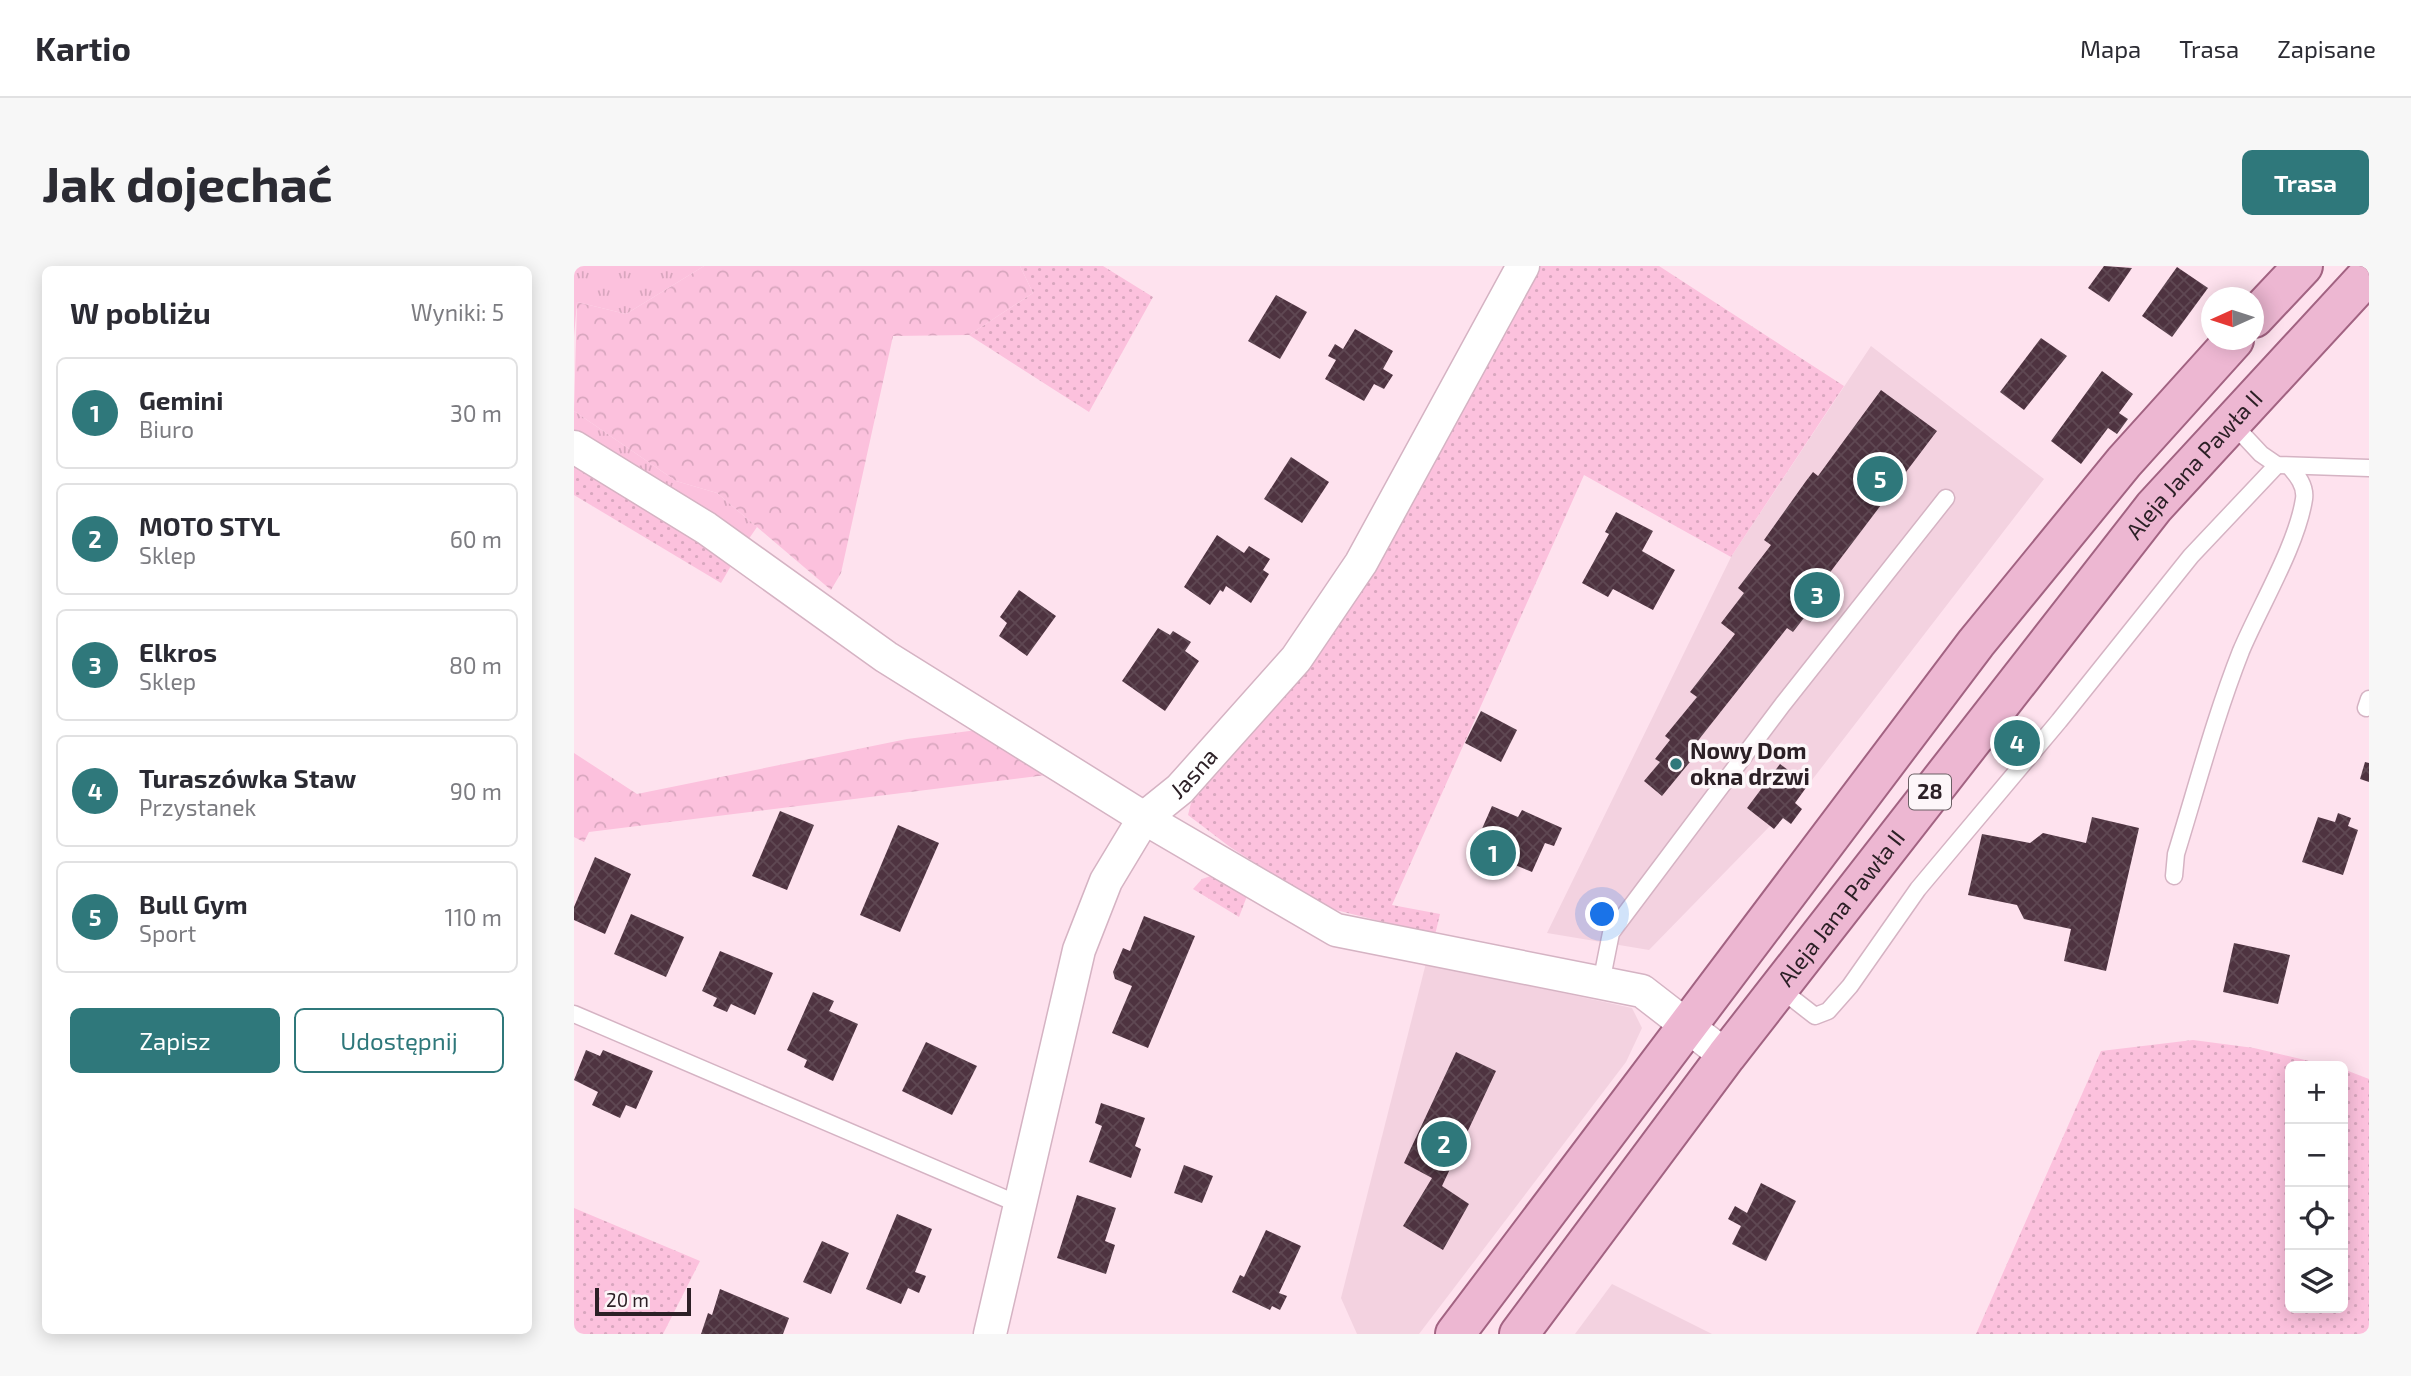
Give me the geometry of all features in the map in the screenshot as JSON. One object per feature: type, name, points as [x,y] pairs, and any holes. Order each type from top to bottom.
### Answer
[{"type":"main road","points":[[2264,307],[2303,266]]},
{"type":"main road","name":"Aleja Jana Pawła II","points":[[1519,1334],[1778,988],[2154,508],[2369,274]]},
{"type":"main road","name":"28","points":[[1455,1334],[1976,643],[2124,462],[2225,350]]},
{"type":"street","name":"Jasna","points":[[990,1334],[1079,950],[1106,881],[1144,818],[1180,789],[1296,659],[1361,563],[1523,266]]},
{"type":"street","points":[[574,447],[706,528],[886,657],[1144,818],[1336,930],[1642,991],[1726,1056]]},
{"type":"lane","points":[[2174,876],[2176,854],[2223,702],[2241,652],[2299,520],[2305,495],[2300,479],[2283,465],[2261,454],[2231,422]]},
{"type":"lane","points":[[1778,988],[1815,1016],[1828,1011],[1875,954],[1918,889],[2059,721],[2191,556],[2283,465],[2369,468]]},
{"type":"lane","points":[[1601,983],[1611,933],[1783,704],[1946,498]]},
{"type":"lane","points":[[574,1013],[1018,1204]]},
{"type":"shaded area","points":[[1871,346],[2044,479],[1795,802],[1802,809],[1791,824],[1783,818],[1770,826],[1649,950],[1547,933],[1731,557]]},
{"type":"shaded area","points":[[1426,963],[1632,1008],[1642,1028],[1626,1062],[1419,1334],[1357,1334],[1341,1298]]},
{"type":"shaded area","points":[[1612,1284],[1712,1334],[1575,1334]]},
{"type":"green space","points":[[574,266],[704,266],[626,314],[577,302],[574,337]]},
{"type":"green space","points":[[704,266],[1020,266],[1033,293],[969,335],[893,336],[841,573],[831,590],[717,493],[676,481],[574,411],[577,302],[626,314]]},
{"type":"green space","points":[[1020,266],[1103,266],[1153,297],[1089,412],[969,335],[1033,293]]},
{"type":"green space","points":[[1533,266],[1659,266],[1844,386],[1731,557],[1584,475],[1392,905],[1440,914],[1435,935],[1324,907],[1230,847],[1188,815],[1191,803],[1292,687],[1346,613],[1420,485]]},
{"type":"green space","points":[[574,411],[676,481],[717,493],[757,527],[735,559],[574,461]]},
{"type":"green space","points":[[574,461],[735,559],[721,583],[574,495]]},
{"type":"green space","points":[[985,729],[1046,775],[589,832],[584,842],[574,837],[574,753],[637,794],[907,739]]},
{"type":"green space","points":[[1211,876],[1247,896],[1239,917],[1193,889],[1202,879]]},
{"type":"green space","points":[[2193,1040],[2254,1048],[2309,1061],[2285,1061],[2285,1313],[2348,1313],[2348,1071],[2369,1079],[2369,1334],[1976,1334],[2101,1051]]},
{"type":"green space","points":[[574,1208],[700,1261],[663,1334],[574,1334]]},
{"type":"building","points":[[2104,266],[2132,268],[2109,302],[2088,288]]},
{"type":"building","points":[[2177,267],[2207,287],[2201,287],[2201,298],[2172,337],[2142,316]]},
{"type":"building","points":[[1276,295],[1307,312],[1280,359],[1248,341]]},
{"type":"building","points":[[1355,329],[1393,351],[1383,369],[1393,375],[1384,389],[1374,384],[1364,401],[1325,379],[1336,360],[1328,356],[1335,344],[1343,349]]},
{"type":"building","points":[[2041,338],[2067,356],[2024,410],[2000,392]]},
{"type":"building","points":[[2102,371],[2133,394],[2119,413],[2128,419],[2117,434],[2108,428],[2081,464],[2051,441]]},
{"type":"building","points":[[1881,390],[1937,431],[1822,583],[1828,587],[1793,632],[1787,628],[1689,752],[1694,757],[1662,796],[1644,781],[1660,762],[1655,759],[1670,740],[1665,736],[1697,697],[1690,692],[1735,634],[1721,623],[1744,593],[1738,588],[1771,545],[1764,540],[1806,481],[1813,472],[1818,476]]},
{"type":"building","points":[[1291,457],[1329,482],[1302,523],[1264,499]]},
{"type":"building","points":[[1616,512],[1653,531],[1642,551],[1675,570],[1653,610],[1613,589],[1608,597],[1582,583],[1609,534],[1605,532]]},
{"type":"building","points":[[1217,535],[1244,553],[1249,546],[1270,559],[1263,570],[1269,574],[1251,603],[1226,586],[1210,605],[1184,587]]},
{"type":"building","points":[[1019,590],[1056,616],[1027,656],[999,636],[1007,623],[1000,617]]},
{"type":"building","points":[[1158,628],[1170,635],[1173,631],[1191,642],[1185,651],[1199,661],[1165,711],[1122,681]]},
{"type":"building","points":[[1481,711],[1517,730],[1501,762],[1465,743]]},
{"type":"building","points":[[2365,762],[2369,763],[2369,782],[2360,779]]},
{"type":"building","points":[[1780,764],[1808,785],[1795,803],[1802,809],[1791,824],[1783,818],[1774,829],[1747,808]]},
{"type":"building","points":[[1492,806],[1518,817],[1522,810],[1562,828],[1554,846],[1545,843],[1532,872],[1503,860],[1498,868],[1470,856]]},
{"type":"building","points":[[780,811],[814,825],[787,890],[752,876]]},
{"type":"building","points":[[2338,813],[2351,818],[2348,826],[2358,830],[2343,875],[2302,862],[2318,817],[2335,822]]},
{"type":"building","points":[[2092,817],[2139,828],[2106,971],[2064,961],[2071,929],[2024,919],[2017,905],[1968,895],[1982,834],[2030,843],[2043,833],[2086,843]]},
{"type":"building","points":[[898,825],[939,843],[900,932],[860,915]]},
{"type":"building","points":[[595,857],[631,874],[605,934],[574,920],[574,907]]},
{"type":"building","points":[[631,914],[684,937],[666,977],[614,954]]},
{"type":"building","points":[[1144,916],[1195,936],[1148,1048],[1112,1033],[1132,986],[1115,979],[1113,972],[1123,948],[1130,951]]},
{"type":"building","points":[[2234,943],[2290,955],[2278,1004],[2223,992]]},
{"type":"building","points":[[720,951],[773,973],[755,1015],[731,1004],[727,1012],[713,1006],[717,998],[702,991]]},
{"type":"building","points":[[813,992],[834,1001],[829,1011],[858,1024],[833,1081],[804,1067],[807,1060],[787,1050]]},
{"type":"building","points":[[926,1042],[977,1066],[952,1115],[902,1091]]},
{"type":"building","points":[[586,1050],[600,1056],[603,1050],[653,1071],[636,1109],[626,1105],[620,1118],[592,1105],[598,1092],[574,1080]]},
{"type":"building","points":[[1456,1052],[1496,1071],[1442,1186],[1469,1204],[1443,1250],[1403,1226],[1432,1178],[1404,1163]]},
{"type":"building","points":[[1101,1103],[1145,1118],[1135,1146],[1141,1149],[1131,1178],[1089,1162],[1102,1126],[1095,1123]]},
{"type":"building","points":[[1184,1165],[1213,1176],[1202,1203],[1174,1193]]},
{"type":"building","points":[[1761,1183],[1796,1201],[1766,1261],[1732,1244],[1741,1226],[1728,1219],[1735,1206],[1747,1213]]},
{"type":"building","points":[[1077,1195],[1116,1208],[1105,1241],[1115,1245],[1106,1274],[1057,1258]]},
{"type":"building","points":[[897,1214],[932,1229],[915,1272],[926,1276],[919,1293],[908,1288],[901,1304],[866,1289]]},
{"type":"building","points":[[1266,1230],[1301,1246],[1279,1293],[1287,1296],[1280,1310],[1272,1306],[1270,1310],[1232,1292],[1240,1275],[1244,1277]]},
{"type":"building","points":[[822,1241],[849,1253],[831,1294],[803,1282]]},
{"type":"building","points":[[720,1289],[789,1318],[783,1334],[701,1334],[708,1313],[712,1315]]},
{"type":"place","name":"Bull Gym","points":[[1880,479]]},
{"type":"place","name":"Elkros","points":[[1817,595]]},
{"type":"place","name":"Turaszówka Staw","points":[[2017,743]]},
{"type":"place","name":"Nowy Dom okna drzwi","points":[[1676,764]]},
{"type":"place","name":"Gemini","points":[[1493,853]]},
{"type":"place","name":"MOTO STYL","points":[[1444,1144]]}]
